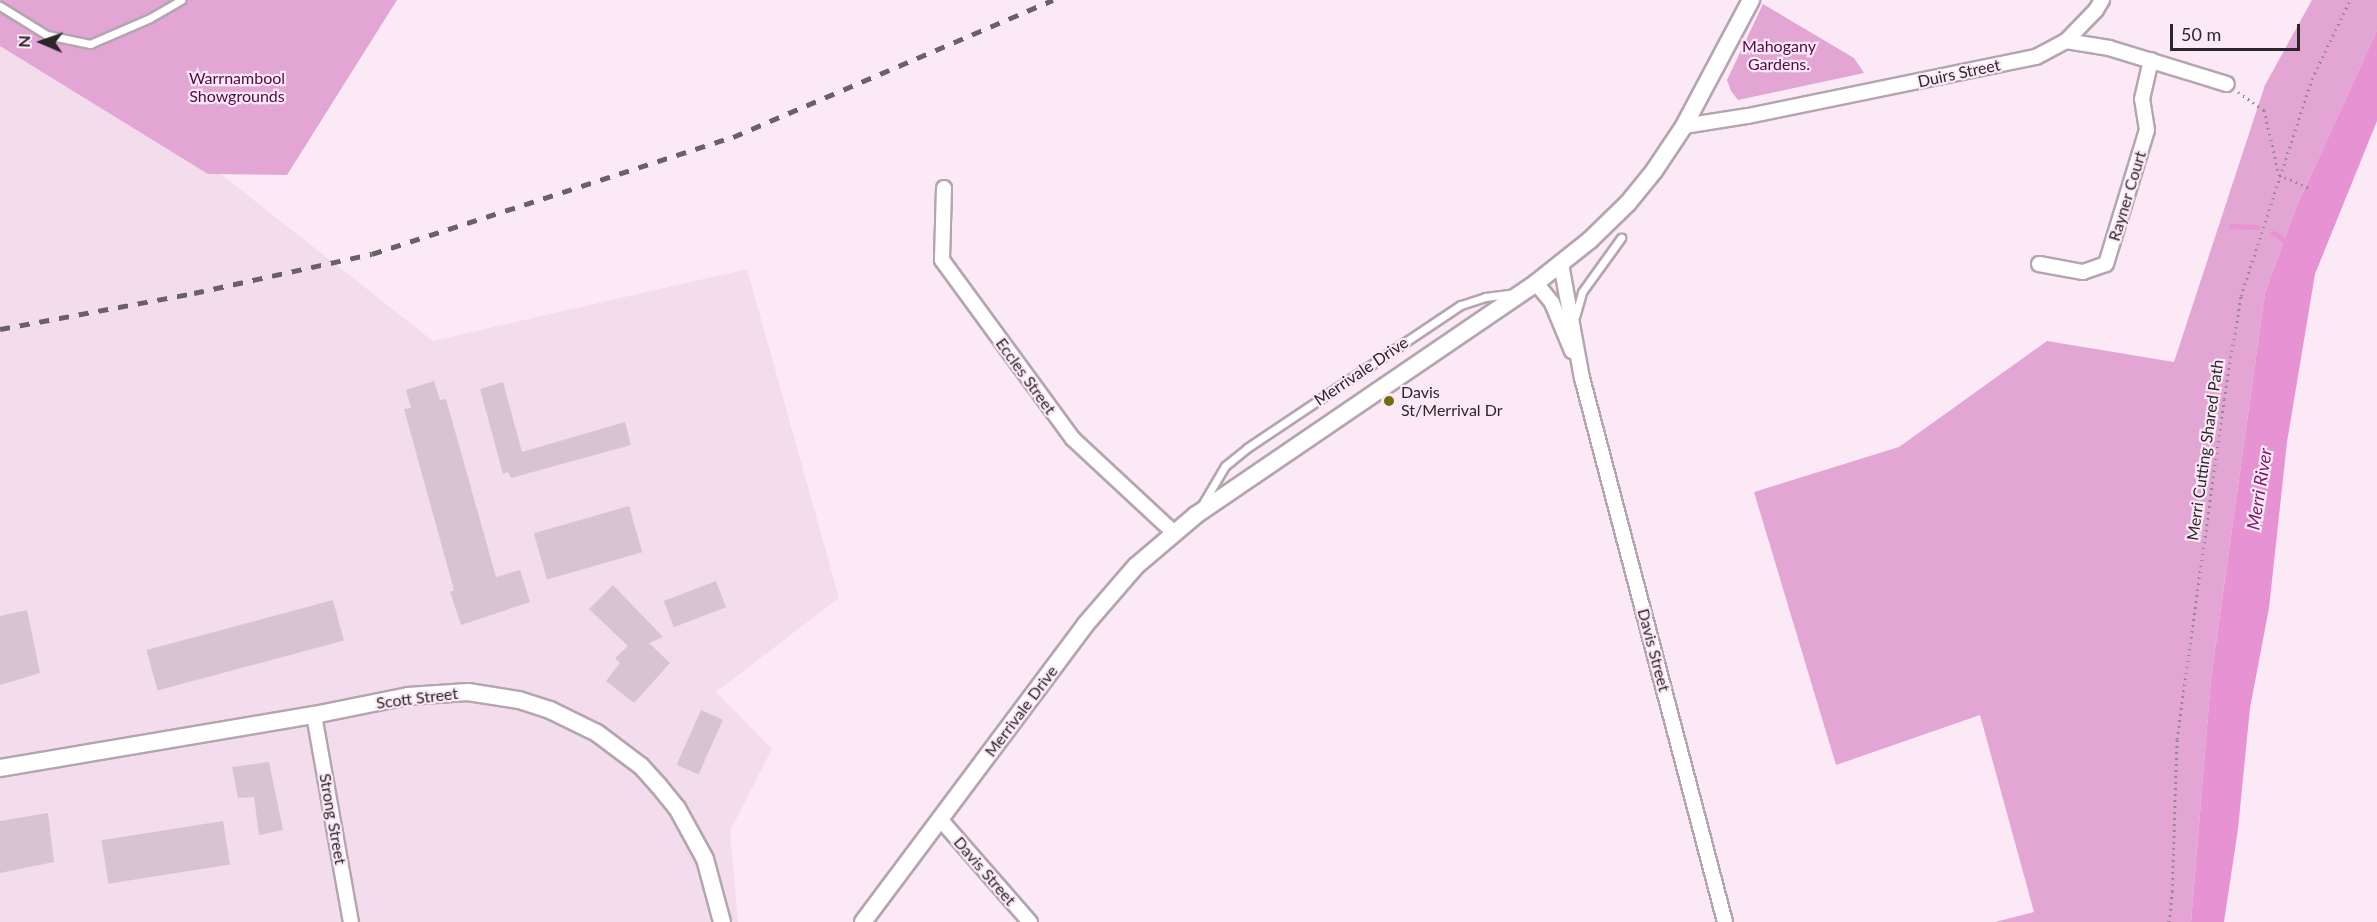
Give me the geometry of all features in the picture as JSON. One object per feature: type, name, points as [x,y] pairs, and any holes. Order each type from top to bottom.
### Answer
[{"type":"street","name":"Merrivale Drive","points":[[862,922],[1113,590],[1136,566],[1197,515],[1531,287],[1561,264],[1628,203],[1654,171],[1684,126],[1751,0]]},
{"type":"street","name":"Duirs Street","points":[[1684,126],[1748,116],[2036,57],[2066,40],[2096,10],[2102,0]]},
{"type":"street","points":[[2066,40],[2109,48],[2227,84]]},
{"type":"street","name":"Rayner Court","points":[[2039,264],[2083,272],[2106,264],[2147,130],[2142,99],[2151,60]]},
{"type":"street","name":"Eccles Street","points":[[944,188],[942,260],[1073,439],[1174,533]]},
{"type":"street","name":"Davis Street","points":[[1561,264],[1582,378],[1725,922]]},
{"type":"street","name":"Davis Street","points":[[1531,287],[1552,303],[1582,378]]},
{"type":"street","name":"Scott Street","points":[[0,768],[314,715],[408,696],[468,692],[519,700],[574,720],[617,746],[633,759],[677,808],[705,859],[722,922]]},
{"type":"street","name":"Strong Street","points":[[314,715],[351,922]]},
{"type":"street","name":"Davis Street","points":[[940,819],[1030,922]]},
{"type":"lane","points":[[0,6],[47,35],[90,44],[150,18],[181,0]]},
{"type":"lane","points":[[1574,330],[1582,292],[1621,238]]},
{"type":"lane","name":"Merrivale Drive","points":[[1197,515],[1226,466],[1247,448],[1461,305],[1531,287]]},
{"type":"path","name":"Merri Cutting Shared Path","points":[[2169,922],[2177,739],[2224,399],[2241,296],[2312,79],[2350,0]]},
{"type":"path","points":[[2227,84],[2264,110],[2279,175],[2309,188]]},
{"type":"shaded area","points":[[0,42],[222,175],[433,341],[747,269],[839,598],[716,692],[772,749],[730,831],[738,922],[0,922]]},
{"type":"green space","name":"Warrnambool Showgrounds","points":[[0,0],[397,0],[287,175],[208,174],[0,46]]},
{"type":"green space","points":[[2312,0],[2377,0],[2377,30],[2295,210],[2265,293],[2211,679],[2191,922],[1995,922],[2034,912],[1980,715],[1836,765],[1754,492],[1899,447],[2047,341],[2174,362],[2265,85]]},
{"type":"green space","name":"Mahogany Gardens.","points":[[1763,4],[1854,58],[1864,73],[1738,100],[1727,80]]},
{"type":"water","name":"Merri River","points":[[2377,30],[2377,121],[2315,274],[2287,442],[2269,608],[2250,708],[2238,829],[2224,922],[2191,922],[2211,679],[2265,293],[2295,210]]},
{"type":"building","points":[[434,381],[440,400],[446,399],[496,577],[520,570],[530,602],[461,625],[450,592],[454,590],[404,409],[411,408],[406,390]]},
{"type":"building","points":[[503,382],[522,452],[625,422],[631,445],[511,478],[508,472],[503,474],[480,389]]},
{"type":"building","points":[[629,506],[642,552],[547,579],[534,533]]},
{"type":"building","points":[[716,581],[726,607],[674,627],[664,601]]},
{"type":"building","points":[[613,585],[663,637],[649,643],[670,663],[634,703],[606,681],[620,663],[615,658],[628,646],[589,609]]},
{"type":"building","points":[[333,600],[344,641],[157,691],[147,650]]},
{"type":"building","points":[[27,610],[40,673],[0,685],[0,616]]},
{"type":"building","points":[[701,710],[723,720],[699,775],[677,765]]},
{"type":"building","points":[[269,762],[283,830],[259,835],[254,797],[238,798],[232,767]]},
{"type":"building","points":[[48,813],[54,862],[0,873],[0,821]]},
{"type":"building","points":[[223,821],[230,864],[108,884],[102,840]]},
{"type":"waterway","points":[[2231,226],[2257,227]]},
{"type":"waterway","points":[[2273,233],[2290,243]]},
{"type":"railway","points":[[0,329],[194,293],[372,254],[733,137],[1053,0]]},
{"type":"place","name":"Davis St/Merrival Dr","points":[[1389,401]]}]
